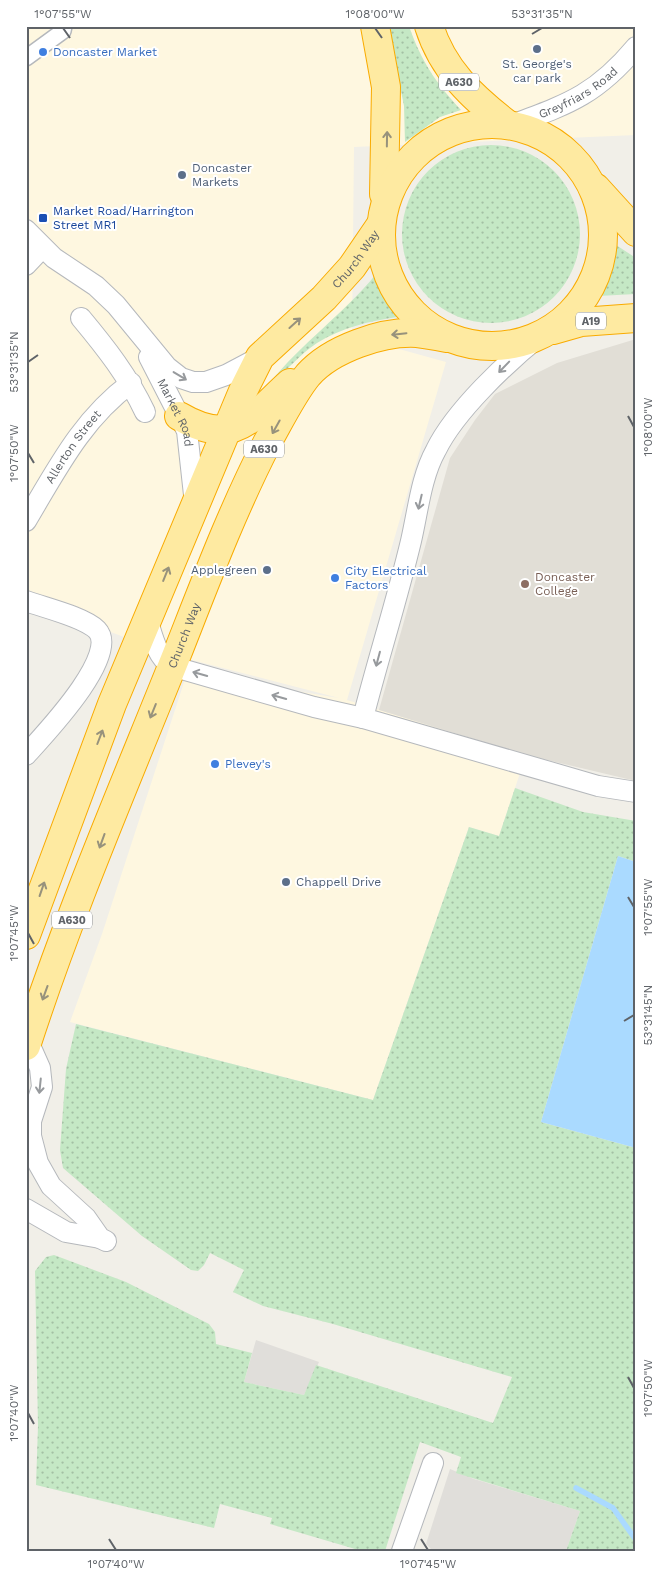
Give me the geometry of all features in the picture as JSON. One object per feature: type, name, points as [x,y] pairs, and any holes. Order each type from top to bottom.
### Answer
[{"type":"highway","points":[[375,26],[386,87],[382,216],[383,261],[396,292],[418,319],[447,338],[470,344],[494,347],[518,343],[544,333],[568,316],[584,297],[596,275],[602,251],[603,226],[599,202],[589,179]]},
{"type":"highway","name":"A630","points":[[429,26],[436,48],[461,84],[510,125]]},
{"type":"highway","name":"Church Way","points":[[26,935],[65,828],[147,619],[227,429],[260,357],[324,298],[352,267],[382,216],[399,173],[410,159],[438,137],[472,125],[510,125]]},
{"type":"highway","points":[[510,125],[543,135],[569,154],[636,232]]},
{"type":"highway","name":"A19","points":[[544,333],[581,322],[636,318]]},
{"type":"highway","name":"Church Way","points":[[27,1043],[119,795],[171,666],[243,490],[277,424],[308,376],[328,358],[351,346],[390,335],[415,333],[447,338]]},
{"type":"highway","points":[[179,416],[193,424],[227,429],[250,422],[305,370],[328,358]]},
{"type":"street","points":[[26,58],[63,31],[64,26]]},
{"type":"street","name":"Greyfriars Road","points":[[510,125],[572,102],[593,90],[611,75],[636,47]]},
{"type":"street","name":"Market Road","points":[[26,230],[42,248],[96,286],[167,367],[180,378],[193,382],[206,382],[226,375],[260,357]]},
{"type":"street","points":[[26,265],[42,248]]},
{"type":"street","points":[[80,318],[115,359],[132,383],[145,412]]},
{"type":"street","name":"Market Road","points":[[135,329],[187,431],[195,504]]},
{"type":"street","points":[[362,718],[411,543],[431,460],[452,426],[484,388],[515,355],[544,333]]},
{"type":"street","name":"Allerton Street","points":[[26,521],[84,427],[108,400],[132,383]]},
{"type":"street","points":[[26,601],[85,623],[98,631],[102,640],[100,653],[88,678],[70,705],[26,755]]},
{"type":"street","points":[[147,619],[155,644],[163,660],[171,666],[326,710],[362,718],[598,786],[636,792]]},
{"type":"street","points":[[26,1209],[73,1234],[103,1239],[86,1218],[51,1186],[38,1163],[31,1136],[31,1121],[42,1087],[40,1068],[27,1043]]},
{"type":"street","points":[[26,1222],[53,1225]]},
{"type":"street","points":[[402,1551],[433,1463]]},
{"type":"shaded area","points":[[26,26],[636,26],[636,135],[354,147],[352,336],[446,362],[347,700],[526,755],[499,836],[469,827],[373,1100],[70,1022],[102,934],[187,673],[339,698],[176,656],[26,601]]},
{"type":"shaded area","name":"Doncaster College","points":[[636,339],[636,781],[526,755],[379,710],[450,458],[475,420],[495,394],[557,363]]},
{"type":"shaded area","points":[[256,1340],[319,1362],[304,1395],[244,1382]]},
{"type":"shaded area","points":[[450,1469],[474,1479],[580,1511],[566,1551],[433,1551],[426,1544]]},
{"type":"green space","points":[[388,26],[409,26],[430,71],[461,110],[440,117],[405,142],[404,106]]},
{"type":"green space","points":[[491,145],[525,152],[540,160],[554,171],[565,185],[573,200],[580,234],[573,268],[565,283],[554,297],[540,308],[525,316],[491,323],[457,316],[442,308],[428,297],[417,283],[409,268],[402,234],[409,200],[417,185],[428,171],[442,160],[457,152]]},
{"type":"green space","points":[[616,245],[636,258],[636,294],[598,296],[612,265]]},
{"type":"green space","points":[[376,274],[399,314],[397,317],[356,326],[326,338],[311,347],[269,384],[295,355],[364,289]]},
{"type":"green space","points":[[515,788],[583,812],[636,821],[636,862],[618,856],[541,1122],[636,1148],[636,1551],[566,1551],[580,1511],[456,1473],[461,1457],[420,1442],[385,1551],[362,1551],[270,1524],[272,1518],[220,1504],[214,1528],[36,1485],[38,1426],[35,1271],[46,1257],[54,1255],[126,1282],[209,1324],[215,1332],[216,1344],[252,1353],[244,1382],[304,1395],[316,1365],[493,1423],[512,1377],[333,1324],[263,1306],[233,1292],[244,1270],[210,1253],[204,1265],[198,1271],[191,1270],[142,1236],[63,1168],[60,1150],[66,1069],[76,1024],[373,1100],[469,827],[499,836]]},
{"type":"water","points":[[618,856],[636,862],[636,1148],[541,1122]]},
{"type":"waterway","points":[[576,1488],[613,1508],[636,1540]]},
{"type":"place","name":"St. George's car park","points":[[537,49]]},
{"type":"place","name":"Doncaster Market","points":[[43,52]]},
{"type":"place","name":"Doncaster Markets","points":[[182,175]]},
{"type":"place","name":"Market Road/Harrington Street MR1","points":[[43,218]]},
{"type":"place","name":"Applegreen","points":[[267,570]]},
{"type":"place","name":"City Electrical Factors","points":[[335,578]]},
{"type":"place","name":"Doncaster College","points":[[525,584]]},
{"type":"place","name":"Plevey's","points":[[215,764]]},
{"type":"place","name":"Chappell Drive","points":[[286,882]]}]
